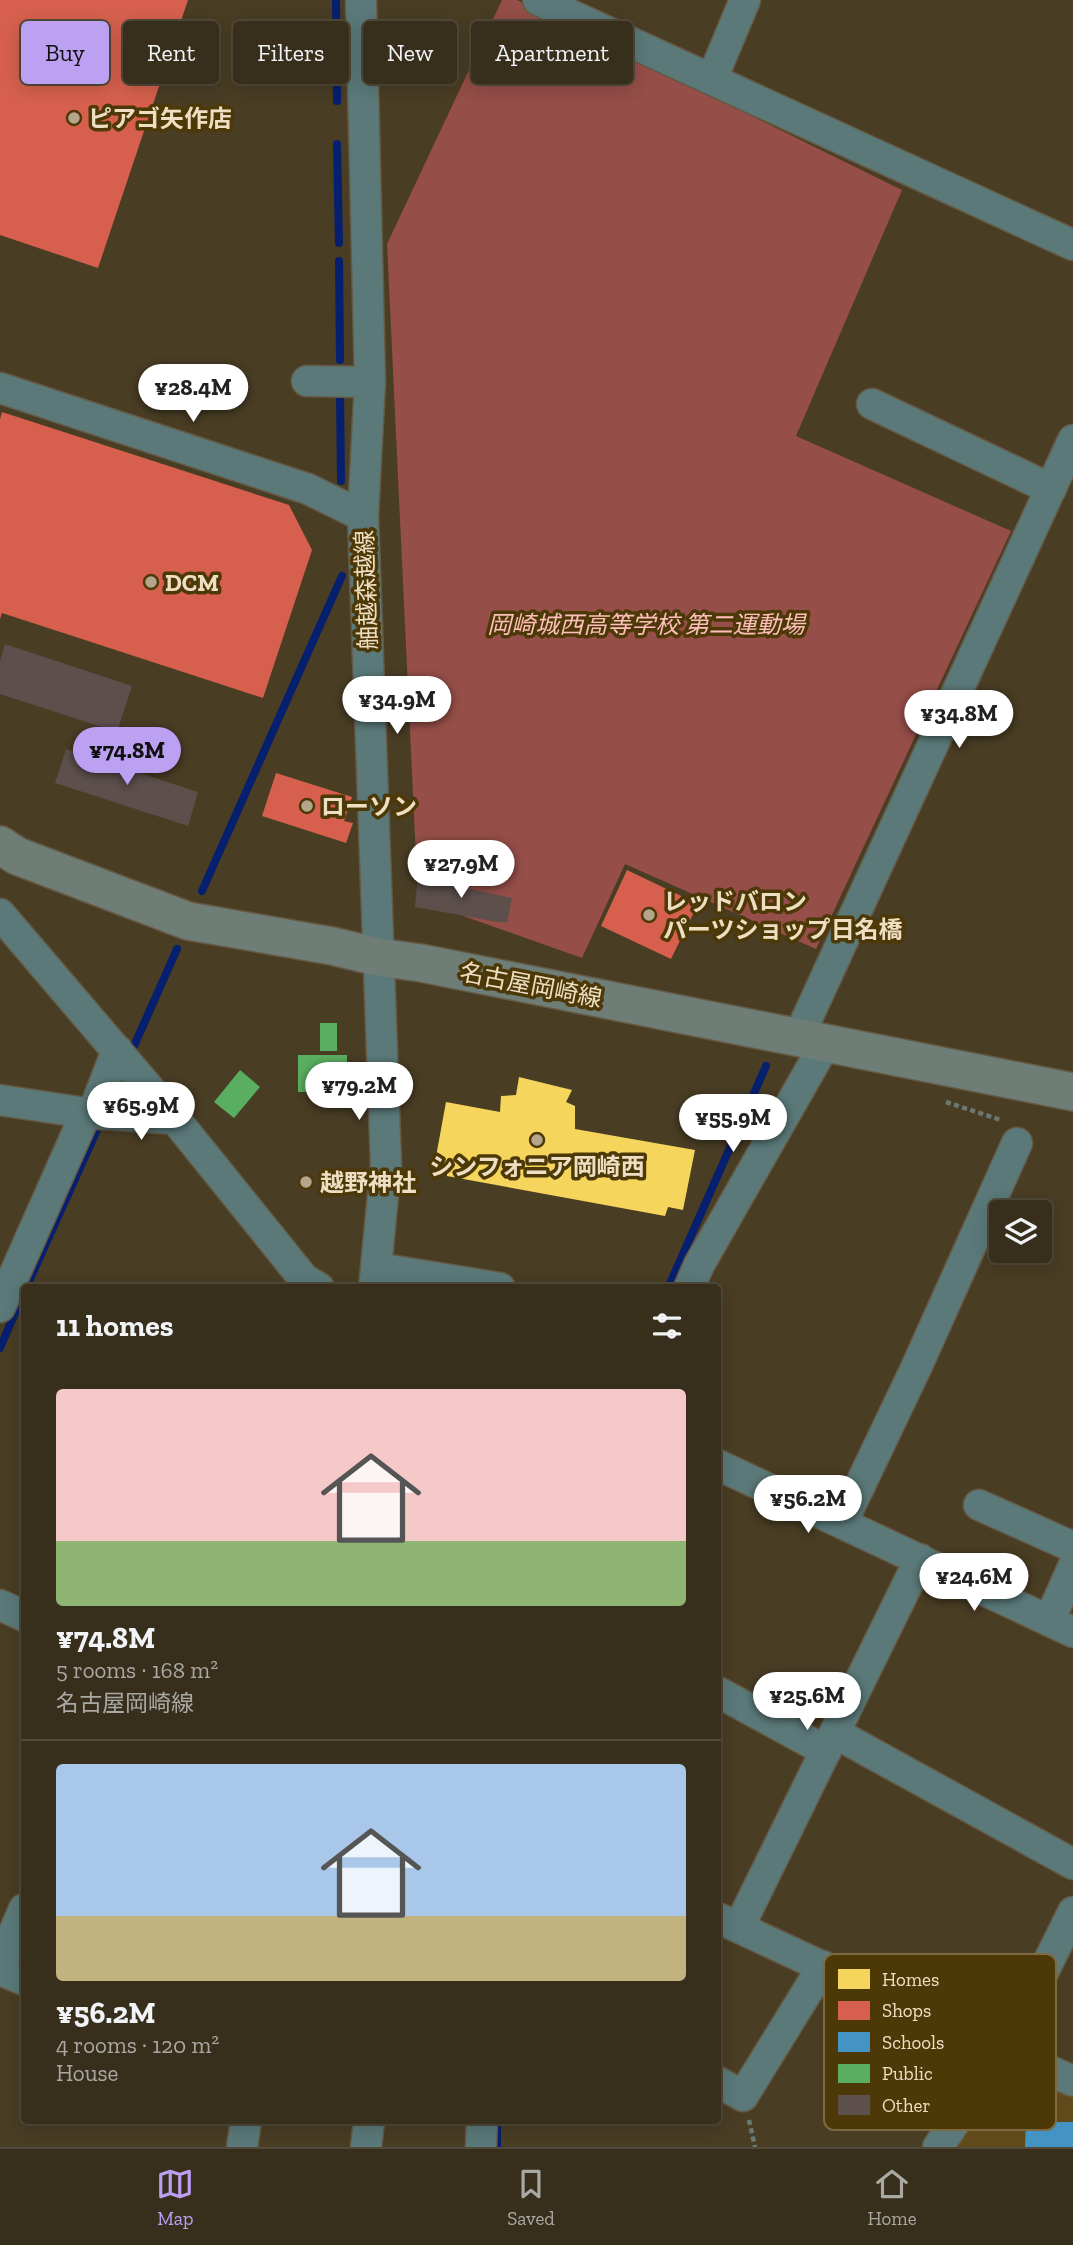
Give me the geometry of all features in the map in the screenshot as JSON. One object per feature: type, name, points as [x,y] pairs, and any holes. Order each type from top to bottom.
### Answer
[{"type":"main road","name":"名古屋岡崎線","points":[[0,845],[17,856],[188,921],[421,963],[1073,1092]]},
{"type":"street","name":"舳越森越線","points":[[360,0],[370,382],[363,516],[386,1165],[376,1278]]},
{"type":"street","points":[[538,0],[1073,245]]},
{"type":"street","points":[[712,79],[745,0]]},
{"type":"street","points":[[307,381],[370,382]]},
{"type":"street","points":[[0,388],[308,489],[363,516]]},
{"type":"street","points":[[872,404],[1051,489]]},
{"type":"street","points":[[691,1284],[811,1041],[1073,440]]},
{"type":"street","points":[[0,914],[175,1119],[307,1284]]},
{"type":"street","points":[[0,1307],[6,1272],[98,1113],[124,1058]]},
{"type":"street","points":[[0,1100],[98,1113],[175,1119]]},
{"type":"street","points":[[842,1523],[916,1368],[1017,1143]]},
{"type":"street","points":[[376,1278],[450,1284]]},
{"type":"street","points":[[721,1466],[1061,1626],[1073,1567]]},
{"type":"street","points":[[979,1505],[1073,1547]]},
{"type":"street","points":[[721,2084],[743,2096],[823,1966],[728,1922],[830,1742],[920,1559]]},
{"type":"street","points":[[0,1605],[21,1615]]},
{"type":"street","points":[[721,1693],[830,1742],[1073,1864]]},
{"type":"street","points":[[1052,1954],[1073,1912]]},
{"type":"street","points":[[0,1965],[21,1916]]},
{"type":"street","points":[[0,1970],[21,1979]]},
{"type":"street","points":[[1056,2074],[1073,2081]]},
{"type":"street","points":[[242,2147],[246,2124]]},
{"type":"street","points":[[366,2147],[369,2124]]},
{"type":"street","points":[[481,2147],[482,2124]]},
{"type":"street","points":[[938,2147],[950,2130]]},
{"type":"shaded area","points":[[1056,2091],[1073,2096],[1073,2147],[958,2147],[969,2130],[1056,2130]]},
{"type":"green space","name":"岡崎城西高等学校 第二運動場","points":[[502,0],[517,0],[560,21],[492,21]]},
{"type":"green space","name":"岡崎城西高等学校 第二運動場","points":[[633,57],[902,190],[796,436],[1011,531],[816,949],[625,864],[582,958],[418,900],[387,244],[471,66],[471,84],[633,84]]},
{"type":"building: Homes","name":"シンフォニア岡崎西","points":[[519,1077],[572,1090],[566,1102],[575,1106],[575,1129],[695,1150],[683,1210],[668,1207],[665,1216],[447,1176],[447,1165],[435,1162],[446,1102],[500,1112],[501,1096],[516,1095]]},
{"type":"building: Shops","name":"ピアゴ矢作店","points":[[0,0],[188,0],[181,21],[123,21],[123,84],[160,84],[98,268],[0,235]]},
{"type":"building: Shops","name":"DCM","points":[[2,412],[289,505],[312,550],[263,698],[2,613],[0,619]]},
{"type":"building: Shops","name":"ローソン","points":[[276,773],[352,797],[344,821],[353,823],[346,843],[262,816]]},
{"type":"building: Shops","name":"レッドバロン パーツショップ日名橋","points":[[627,870],[698,904],[671,959],[601,926]]},
{"type":"building: Schools","points":[[1056,2122],[1073,2122],[1073,2147],[1025,2147],[1026,2130],[1056,2130]]},
{"type":"building: Public","points":[[320,1023],[337,1023],[337,1051],[320,1051]]},
{"type":"building: Public","points":[[298,1055],[347,1055],[347,1092],[298,1092]]},
{"type":"building: Public","points":[[240,1070],[260,1087],[234,1118],[214,1102]]},
{"type":"building: Other","points":[[5,644],[132,686],[117,732],[0,694],[0,661]]},
{"type":"building: Other","points":[[66,749],[198,792],[188,826],[55,783]]},
{"type":"building: Other","points":[[418,874],[440,876],[440,883],[512,898],[507,922],[415,907]]},
{"type":"waterway","points":[[336,0],[337,101]]},
{"type":"waterway","points":[[337,144],[339,243]]},
{"type":"waterway","points":[[339,261],[340,360]]},
{"type":"waterway","points":[[340,394],[341,481]]},
{"type":"waterway","points":[[202,891],[342,576]]},
{"type":"waterway","points":[[130,1055],[177,949]]},
{"type":"waterway","points":[[670,1284],[766,1066]]},
{"type":"waterway","points":[[28,1284],[101,1121]]},
{"type":"waterway","points":[[0,1348],[21,1299]]},
{"type":"waterway","points":[[497,2124],[497,2147]]},
{"type":"place","name":"ピアゴ矢作店","points":[[74,118]]},
{"type":"place","name":"DCM","points":[[151,582]]},
{"type":"place","name":"ローソン","points":[[307,806]]},
{"type":"place","name":"レッドバロン パーツショップ日名橋","points":[[649,915]]},
{"type":"place","name":"シンフォニア岡崎西","points":[[537,1140]]},
{"type":"place","name":"越野神社","points":[[306,1182]]}]
